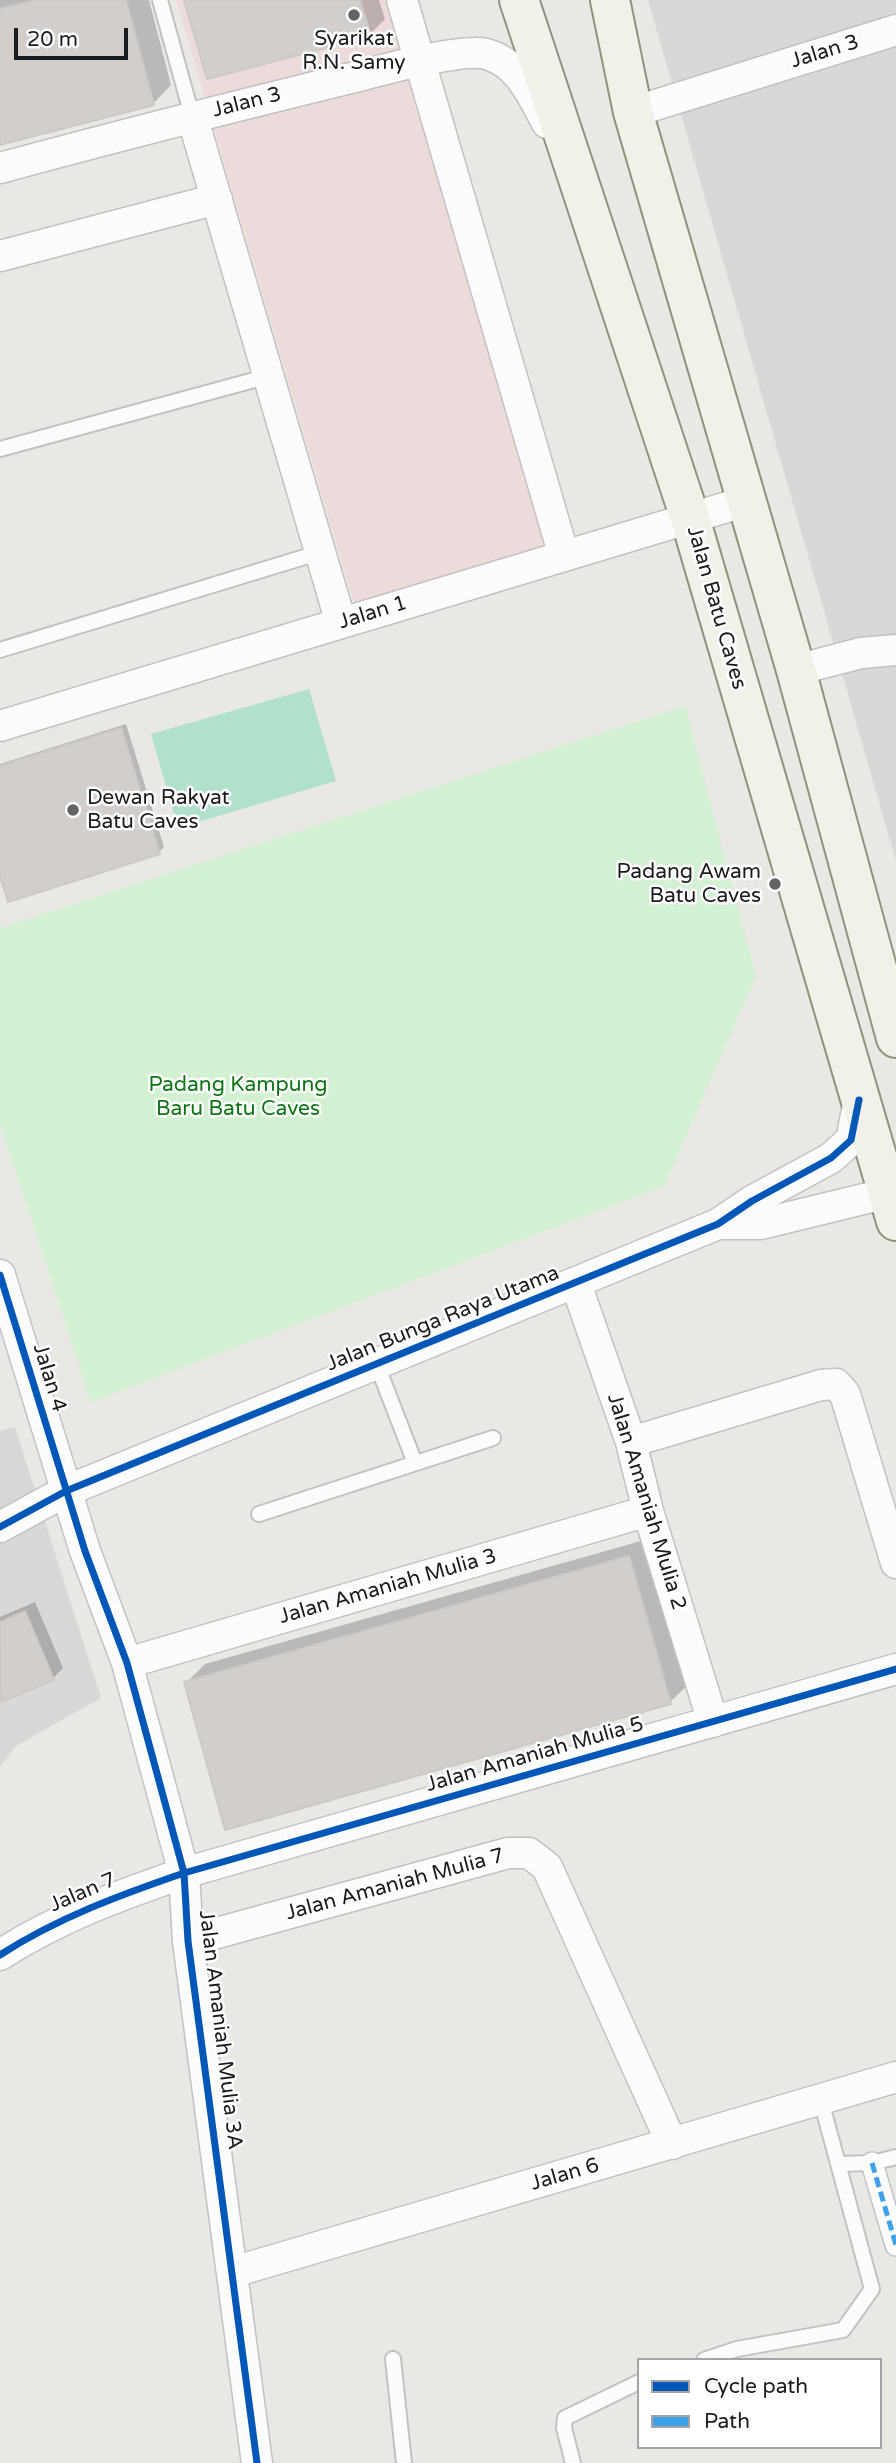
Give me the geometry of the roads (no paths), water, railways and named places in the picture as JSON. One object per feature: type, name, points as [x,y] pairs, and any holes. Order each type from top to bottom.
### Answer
[{"type":"main road","name":"Jalan Batu Caves","points":[[519,0],[690,518],[859,1100],[893,1200]]},
{"type":"main road","points":[[610,2],[633,111],[796,670],[893,1017]]},
{"type":"street","points":[[402,0],[564,556]]},
{"type":"street","name":"Jalan 3","points":[[633,111],[896,30]]},
{"type":"street","name":"Jalan 3","points":[[0,168],[192,116],[419,62],[482,53],[505,61],[525,83],[584,198]]},
{"type":"street","points":[[192,116],[341,623]]},
{"type":"street","points":[[0,256],[217,199]]},
{"type":"street","name":"Jalan 1","points":[[0,726],[747,501]]},
{"type":"street","points":[[796,670],[861,653],[896,650]]},
{"type":"street","name":"Jalan Bunga Raya Utama","points":[[0,1527],[66,1491],[718,1224],[752,1200],[831,1158],[851,1140],[859,1100]]},
{"type":"street","name":"Jalan Bunga Raya Utama","points":[[718,1224],[761,1224],[893,1200]]},
{"type":"street","name":"Jalan 4","points":[[0,1275],[8,1332],[66,1491]]},
{"type":"street","name":"Jalan Amaniah Mulia 2","points":[[576,1284],[631,1442],[648,1511],[713,1722]]},
{"type":"street","points":[[631,1442],[821,1385],[836,1384],[845,1394],[896,1563]]},
{"type":"street","name":"Jalan Amaniah Mulia 3A","points":[[66,1491],[127,1663],[184,1873],[188,1941],[257,2463]]},
{"type":"street","name":"Jalan Amaniah Mulia 3","points":[[127,1663],[648,1511]]},
{"type":"street","name":"Jalan Amaniah Mulia 5","points":[[184,1873],[896,1669]]},
{"type":"street","name":"Jalan Amaniah Mulia 7","points":[[188,1941],[508,1853],[529,1853],[547,1867],[672,2144]]},
{"type":"street","name":"Jalan 7","points":[[0,1955],[33,1934],[97,1904],[184,1873]]},
{"type":"street","name":"Jalan 6","points":[[233,2272],[821,2102],[896,2077]]},
{"type":"street","points":[[873,2164],[896,2245]]},
{"type":"lane","points":[[160,0],[192,116]]},
{"type":"lane","points":[[0,449],[269,376]]},
{"type":"lane","points":[[0,650],[321,552]]},
{"type":"lane","points":[[377,1365],[415,1463]]},
{"type":"lane","points":[[259,1514],[493,1437]]},
{"type":"lane","points":[[710,2358],[737,2349],[843,2330],[872,2289],[821,2102]]},
{"type":"lane","points":[[838,2164],[873,2164],[896,2157]]},
{"type":"lane","points":[[393,2359],[404,2463]]},
{"type":"lane","points":[[573,2463],[564,2428],[565,2418],[570,2413],[637,2383]]},
{"type":"place","name":"Syarikat R.N. Samy","points":[[354,15]]},
{"type":"place","name":"Dewan Rakyat Batu Caves","points":[[73,810]]},
{"type":"place","name":"Padang Awam Batu Caves","points":[[775,884]]},
{"type":"park label","name":"Padang Kampung Baru Batu Caves","points":[[238,1097]]}]
